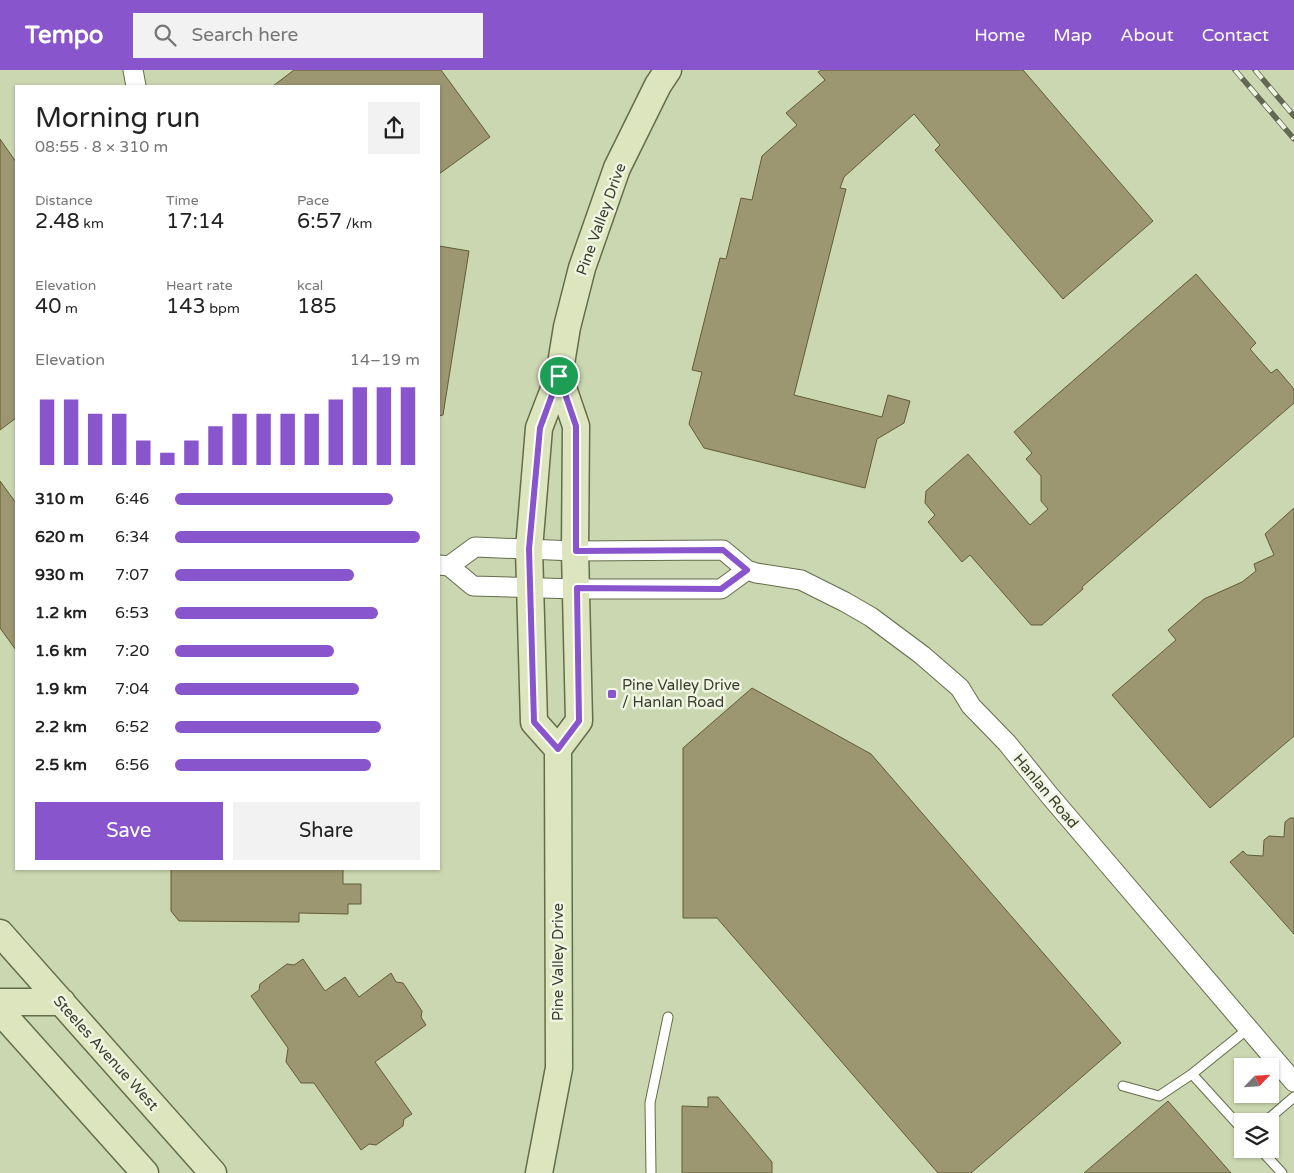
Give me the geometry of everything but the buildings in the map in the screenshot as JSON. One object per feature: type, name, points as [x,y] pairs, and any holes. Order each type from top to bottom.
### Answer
[{"type":"main road","name":"Pine Valley Drive","points":[[558,749],[534,722],[529,549],[540,428],[559,376],[567,327],[582,268],[617,168],[658,85],[668,70]]},
{"type":"main road","name":"Pine Valley Drive","points":[[539,1173],[559,1068],[558,749],[579,721],[576,426],[559,376]]},
{"type":"main road","name":"Steeles Avenue West","points":[[0,933],[213,1173]]},
{"type":"main road","points":[[0,1002],[62,1002]]},
{"type":"main road","points":[[0,1010],[145,1173]]},
{"type":"street","points":[[133,70],[136,85]]},
{"type":"street","name":"Hanlan Road","points":[[444,565],[475,547],[576,551],[723,550],[747,570],[801,580],[846,602],[871,617],[940,670],[960,688],[971,706],[1007,743],[1294,1082]]},
{"type":"street","points":[[444,565],[473,586],[577,588],[721,589],[747,570]]},
{"type":"lane","points":[[651,1173],[650,1103],[668,1017]]},
{"type":"lane","points":[[1123,1086],[1159,1096],[1192,1074],[1249,1028]]},
{"type":"lane","points":[[1192,1074],[1234,1120]]},
{"type":"lane","points":[[1275,1113],[1294,1097]]},
{"type":"lane","points":[[1268,1158],[1282,1173]]},
{"type":"railway","points":[[1235,70],[1294,139]]},
{"type":"railway","points":[[1255,70],[1294,116]]},
{"type":"place","name":"Pine Valley Drive / Hanlan Road","points":[[612,694]]},
{"type":"route","points":[[559,376],[576,426],[576,551],[723,550],[747,570],[721,589],[577,588],[579,721],[558,749],[534,722],[529,549],[540,428],[559,376]]}]
